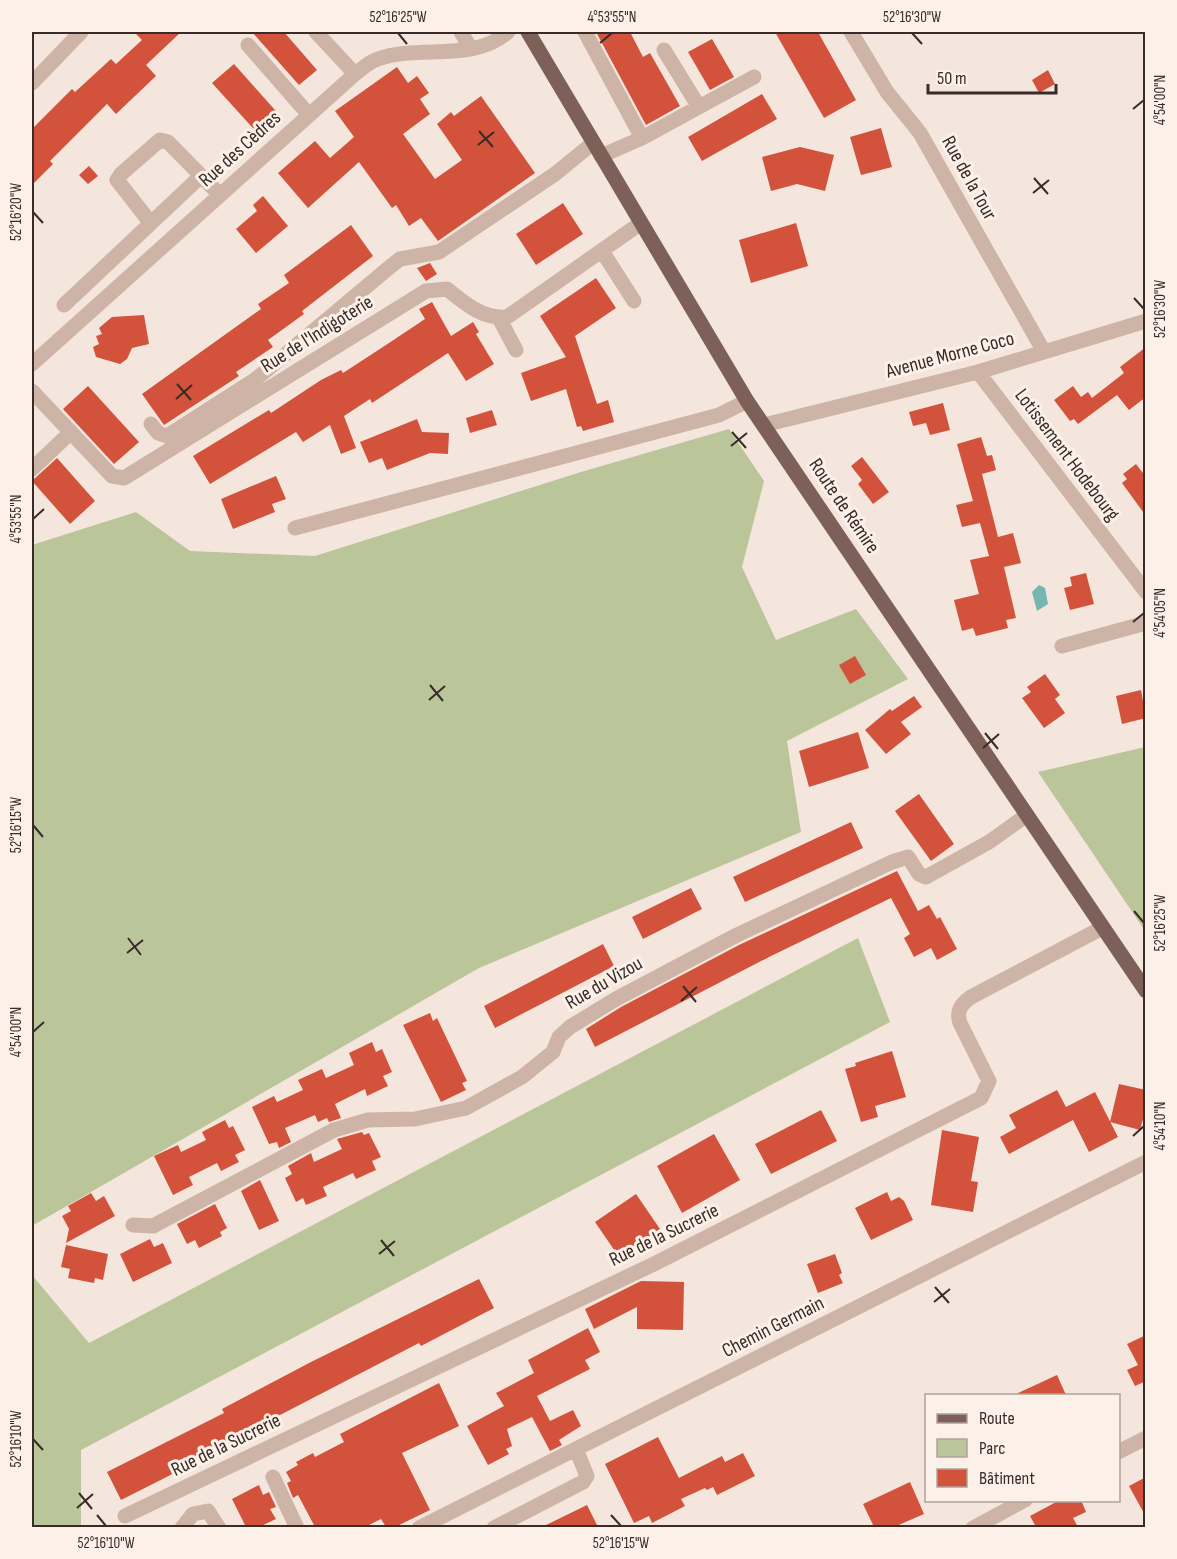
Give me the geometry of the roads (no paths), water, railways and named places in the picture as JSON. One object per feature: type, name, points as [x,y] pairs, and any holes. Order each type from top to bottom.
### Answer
[{"type":"main road","name":"Route de Rémire","points":[[528,32],[747,400],[1146,991]]},
{"type":"street","points":[[32,83],[81,32]]},
{"type":"street","points":[[316,32],[355,74]]},
{"type":"street","points":[[461,32],[471,49]]},
{"type":"street","name":"Rue des Cèdres","points":[[32,364],[355,74],[376,59],[403,53],[471,49],[499,40],[508,32]]},
{"type":"street","points":[[585,32],[642,138]]},
{"type":"street","name":"Rue de la Tour","points":[[851,32],[887,92],[920,133],[1043,350]]},
{"type":"street","points":[[248,45],[309,115]]},
{"type":"street","points":[[664,50],[699,107]]},
{"type":"street","points":[[151,424],[158,433],[167,436],[256,379],[400,259],[438,252],[555,174],[597,149],[642,138],[754,77]]},
{"type":"street","points":[[150,222],[117,180],[160,140],[168,142],[220,195]]},
{"type":"street","points":[[64,305],[201,176]]},
{"type":"street","points":[[516,350],[499,318],[507,317],[641,223]]},
{"type":"street","points":[[602,251],[634,301]]},
{"type":"street","name":"Rue de l'Indigoterie","points":[[32,391],[112,476],[124,478],[426,291],[447,289],[472,309],[491,318],[499,318]]},
{"type":"street","name":"Avenue Morne Coco","points":[[764,425],[978,372],[1043,350],[1146,321]]},
{"type":"street","name":"Lotissement Hodebourg","points":[[978,372],[1146,592]]},
{"type":"street","points":[[296,528],[719,416],[747,400]]},
{"type":"street","points":[[32,469],[71,432]]},
{"type":"street","points":[[1062,646],[1146,623]]},
{"type":"street","name":"Rue du Vizou","points":[[133,1226],[153,1226],[334,1130],[368,1120],[415,1119],[466,1108],[522,1077],[553,1052],[559,1037],[570,1027],[724,941],[892,862],[908,857],[919,874],[926,877],[989,842],[1027,815]]},
{"type":"street","name":"Rue de la Sucrerie","points":[[125,1516],[654,1264],[981,1098],[989,1081],[957,1017],[960,1007],[971,997],[1102,928]]},
{"type":"street","name":"Chemin Germain","points":[[419,1527],[1146,1162]]},
{"type":"street","points":[[1120,1451],[1146,1438]]},
{"type":"street","points":[[494,1527],[583,1482],[587,1476],[576,1449]]},
{"type":"street","points":[[273,1478],[297,1527]]},
{"type":"street","points":[[973,1527],[1021,1502]]},
{"type":"street","points":[[182,1527],[193,1514],[208,1510],[219,1527]]},
{"type":"water","points":[[1039,585],[1045,588],[1048,604],[1037,611],[1032,592]]}]
